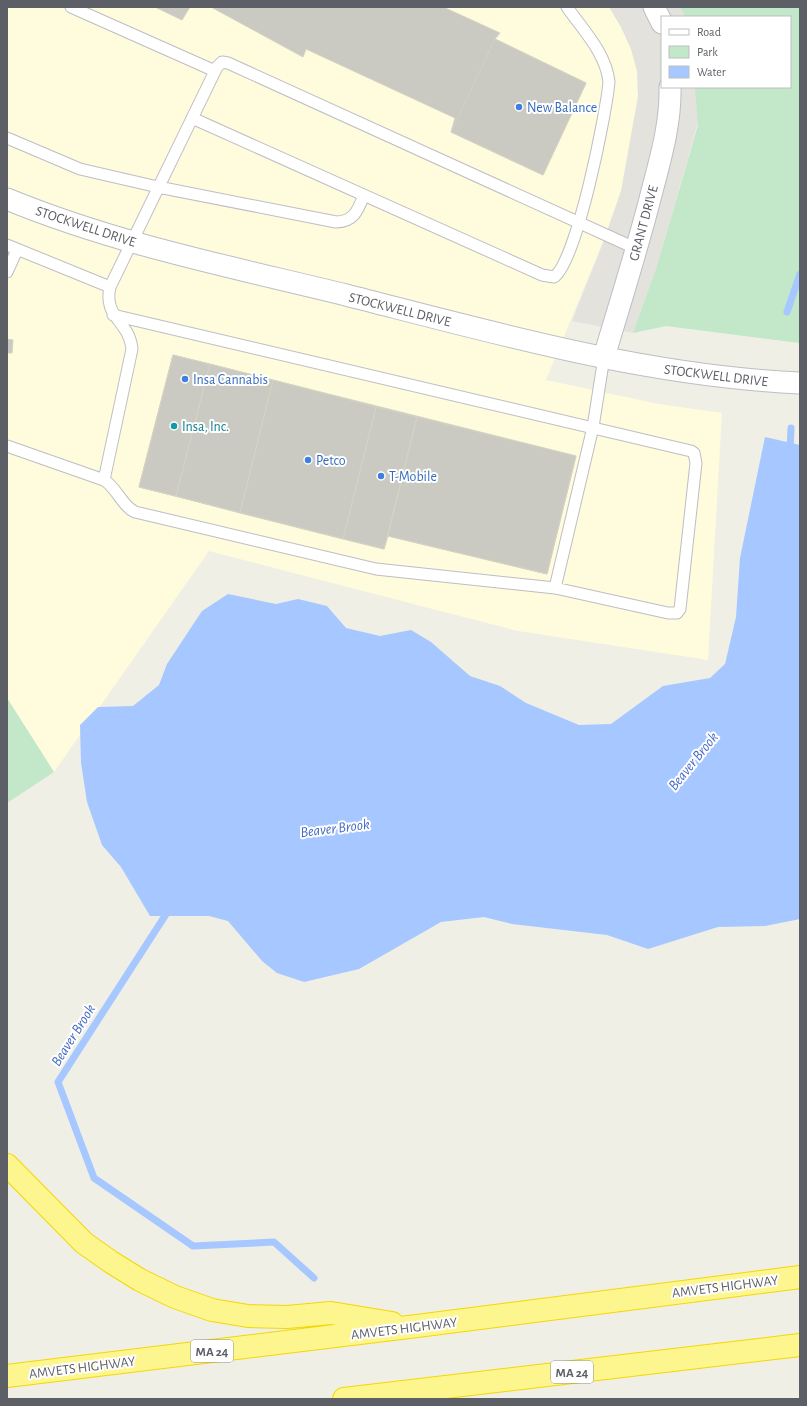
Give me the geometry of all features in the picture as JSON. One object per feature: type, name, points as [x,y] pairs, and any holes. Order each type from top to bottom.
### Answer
[{"type":"highway","points":[[7,1164],[84,1243],[116,1266],[175,1297],[212,1310],[248,1316],[287,1317],[331,1313],[417,1326]]},
{"type":"highway","name":"AMVETS HIGHWAY","points":[[7,1376],[800,1277]]},
{"type":"highway","name":"MA 24","points":[[344,1399],[378,1397],[800,1345]]},
{"type":"street","points":[[654,7],[661,21]]},
{"type":"street","name":"GRANT DRIVE","points":[[604,357],[637,249],[663,149],[670,104],[670,88]]},
{"type":"street","name":"STOCKWELL DRIVE","points":[[7,199],[83,227],[133,241],[531,342],[701,375],[800,383]]},
{"type":"lane","points":[[71,7],[215,71]]},
{"type":"lane","points":[[192,118],[548,277],[554,277],[562,269],[580,223],[608,94],[609,82],[608,70],[604,60],[567,7]]},
{"type":"lane","points":[[104,480],[132,349],[131,338],[127,329],[113,315],[109,302],[110,287],[219,64],[228,63],[637,249]]},
{"type":"lane","points":[[7,138],[80,169],[158,187],[336,222],[344,222],[355,216],[364,195]]},
{"type":"lane","points":[[7,272],[12,247],[110,287]]},
{"type":"lane","points":[[7,446],[104,480],[111,485],[128,509],[143,514],[376,569],[555,588],[668,613],[677,613],[682,605],[696,463],[694,453],[688,450],[593,427],[113,315]]},
{"type":"lane","points":[[555,588],[593,427],[604,357]]},
{"type":"shaded area","points":[[7,7],[609,7],[621,27],[631,49],[637,71],[638,96],[635,121],[621,191],[612,220],[546,380],[659,404],[722,413],[708,660],[518,631],[209,551],[54,772],[7,698]]},
{"type":"shaded area","points":[[609,7],[731,7],[729,16],[661,16],[661,88],[708,88],[657,266],[633,333],[572,321],[600,251],[621,191],[638,96],[637,71],[631,49],[621,27]]},
{"type":"green space","points":[[680,7],[800,7],[800,343],[666,326],[633,333],[657,266],[698,125],[695,88],[791,88],[791,16],[685,16]]},
{"type":"green space","points":[[7,698],[54,772],[7,803]]},
{"type":"water","points":[[765,437],[800,445],[800,919],[765,926],[718,927],[648,949],[607,935],[512,924],[484,917],[441,922],[359,969],[304,982],[277,973],[262,961],[228,921],[209,916],[150,916],[121,867],[102,845],[87,802],[81,763],[80,725],[98,707],[133,706],[159,685],[167,664],[202,611],[228,594],[276,604],[298,599],[327,606],[346,628],[380,636],[411,630],[431,642],[470,676],[500,686],[526,703],[579,725],[611,724],[663,686],[710,678],[725,664],[736,617],[740,558]]},
{"type":"building","points":[[155,7],[190,7],[182,20]]},
{"type":"building","points":[[211,7],[443,7],[500,33],[495,39],[586,83],[543,175],[451,132],[455,118],[306,49],[303,57]]},
{"type":"building","name":"New Balance","points":[[495,39],[586,83],[543,175],[451,132]]},
{"type":"building","points":[[7,339],[13,340],[12,353],[7,353]]},
{"type":"building","points":[[173,355],[576,456],[547,574],[388,536],[384,549],[139,487]]},
{"type":"building","name":"Insa, Inc.","points":[[173,355],[210,364],[176,496],[139,487]]},
{"type":"building","points":[[210,364],[273,380],[240,513],[176,496]]},
{"type":"building","name":"Petco","points":[[273,380],[376,407],[343,539],[240,513]]},
{"type":"building","name":"T-Mobile","points":[[376,407],[417,417],[384,549],[343,539]]},
{"type":"building","points":[[417,417],[576,456],[547,574],[388,536]]},
{"type":"waterway","name":"Beaver Brook","points":[[787,312],[800,274]]},
{"type":"waterway","name":"Beaver Brook","points":[[790,451],[791,428]]},
{"type":"waterway","name":"Beaver Brook","points":[[170,908],[58,1082],[94,1178],[193,1246],[274,1242],[314,1278]]},
{"type":"place","name":"New Balance","points":[[519,107]]},
{"type":"place","name":"Insa Cannabis","points":[[185,379]]},
{"type":"place","name":"Insa, Inc.","points":[[174,426]]},
{"type":"place","name":"Petco","points":[[308,460]]},
{"type":"place","name":"T-Mobile","points":[[381,476]]}]
